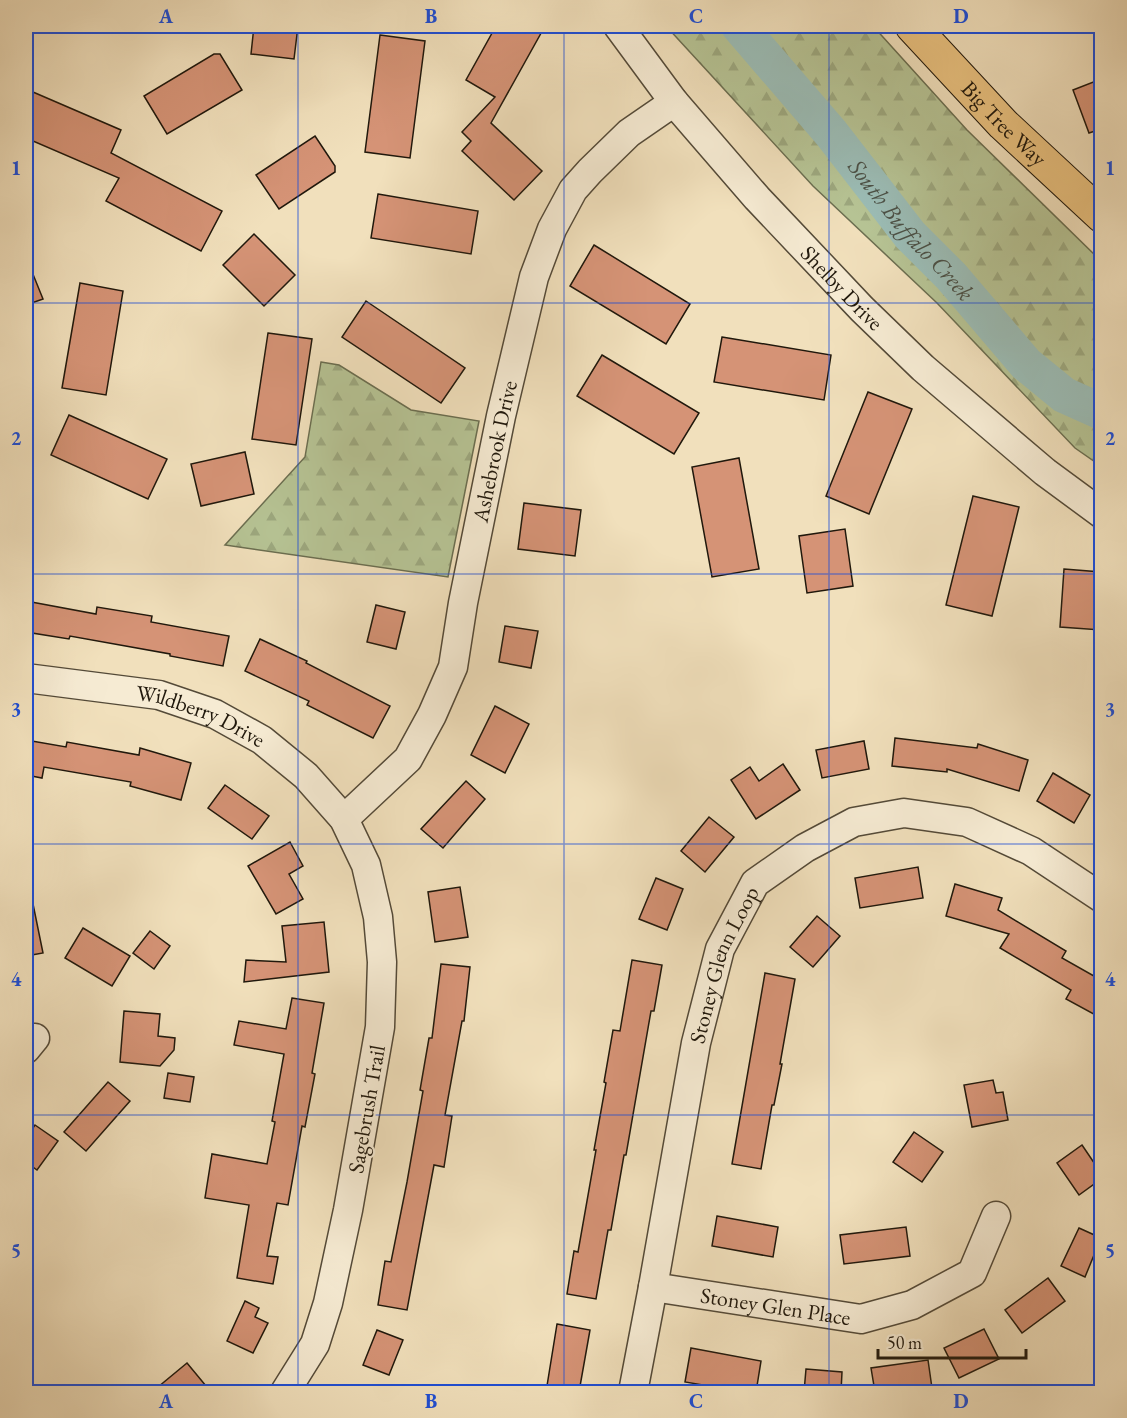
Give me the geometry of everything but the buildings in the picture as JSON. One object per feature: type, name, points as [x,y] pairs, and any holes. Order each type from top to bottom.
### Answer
[{"type":"main road","name":"Big Tree Way","points":[[912,26],[1003,123],[1101,216]]},
{"type":"street","name":"Shelby Drive","points":[[618,26],[674,102],[757,198],[862,309],[923,368],[1045,472],[1101,514]]},
{"type":"street","name":"Ashebrook Drive","points":[[344,819],[408,759],[432,715],[453,667],[501,416],[534,277],[552,229],[573,190],[590,171],[629,133],[674,102]]},
{"type":"street","name":"Wildberry Drive","points":[[26,678],[159,695],[215,714],[262,740],[306,776],[344,819]]},
{"type":"street","name":"Stoney Glenn Loop","points":[[633,1392],[696,1043],[720,949],[755,883],[805,848],[854,822],[904,813],[967,822],[1031,851],[1101,898]]},
{"type":"street","name":"Sagebrush Trail","points":[[285,1392],[315,1344],[328,1303],[348,1210],[380,1027],[382,962],[378,917],[366,865],[344,819]]},
{"type":"street","name":"Stoney Glen Place","points":[[653,1287],[861,1319],[912,1305],[972,1273],[996,1216]]},
{"type":"green space","points":[[666,26],[873,26],[967,130],[1101,261],[1101,466],[1075,448],[937,303],[813,186]]},
{"type":"green space","points":[[321,362],[339,365],[411,410],[479,421],[448,577],[225,545],[305,457]]},
{"type":"waterway","name":"South Buffalo Creek","points":[[739,26],[831,133],[910,235],[951,276],[1026,364],[1064,395],[1102,412]]}]
